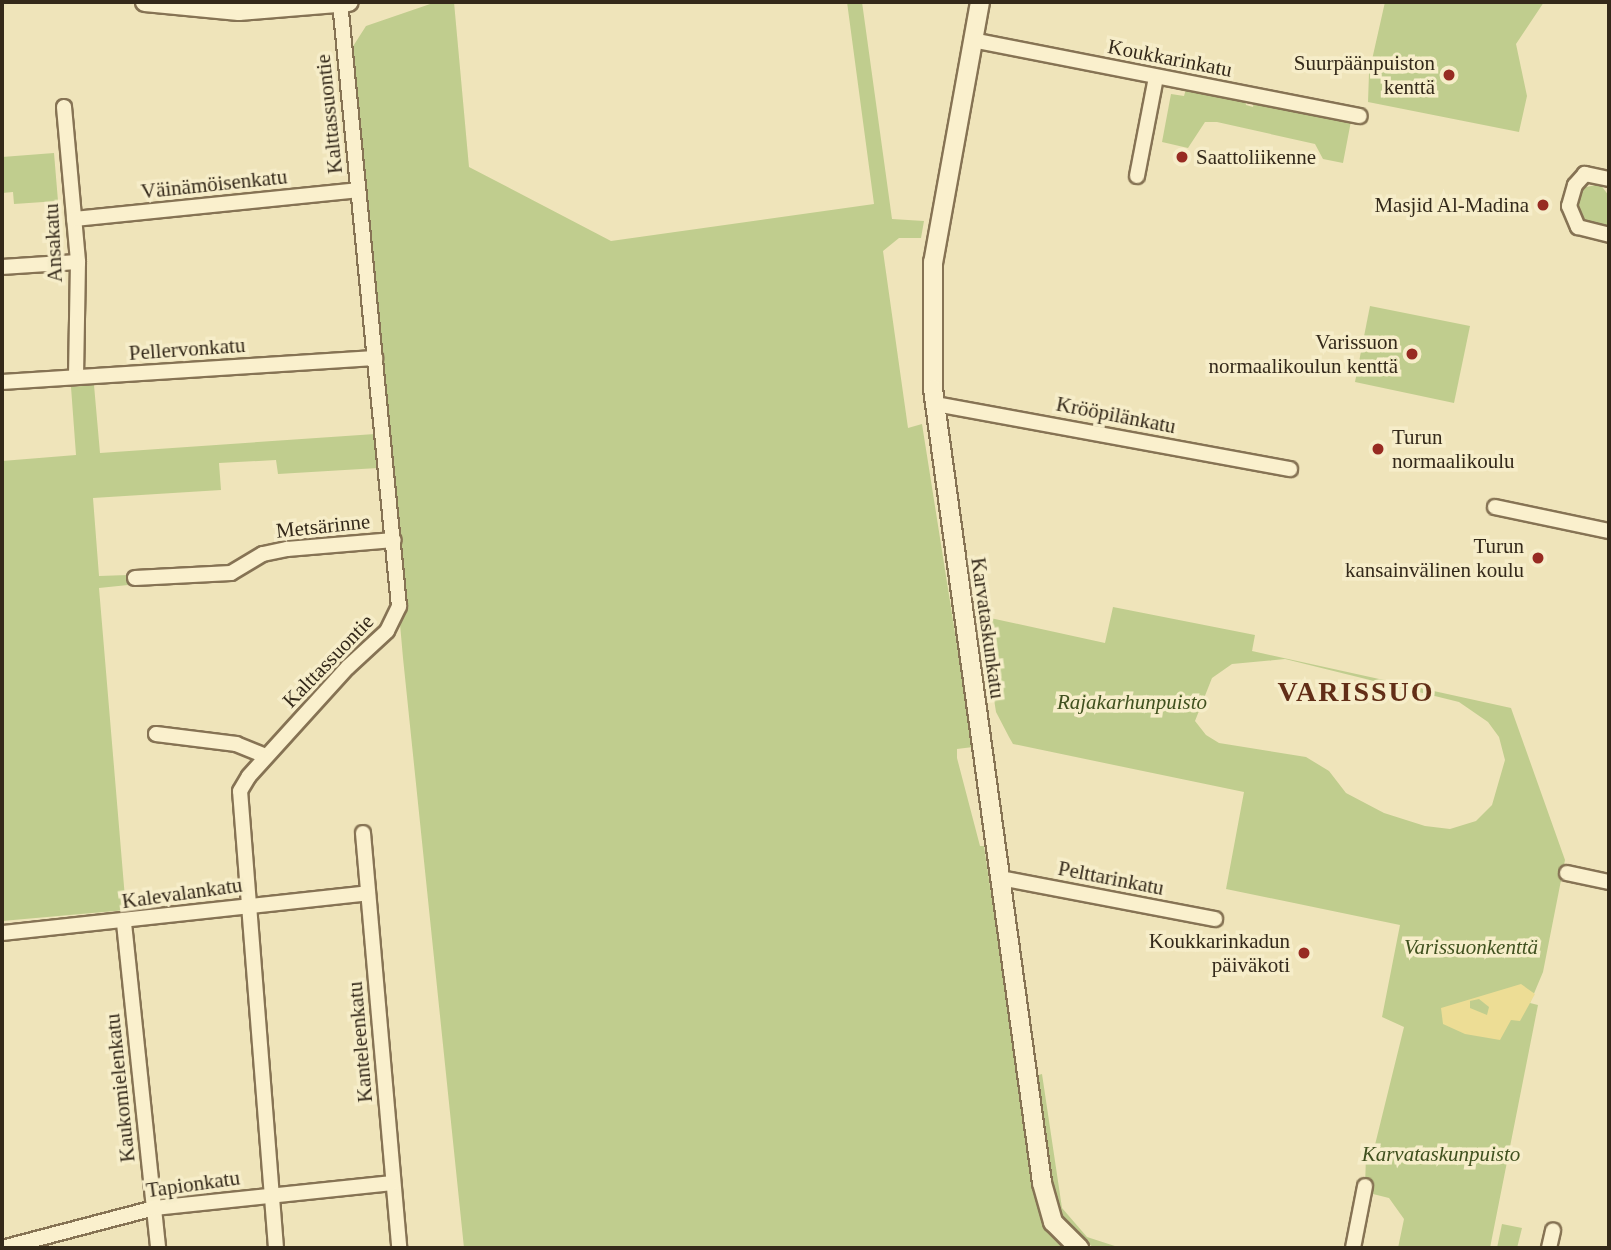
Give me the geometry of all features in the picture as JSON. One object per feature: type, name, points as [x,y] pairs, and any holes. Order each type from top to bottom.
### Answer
[{"type":"street","points":[[145,2],[239,11],[343,2]]},
{"type":"street","name":"Kalttassuontie","points":[[276,1248],[240,792],[267,756],[396,620],[399,606],[358,190],[343,2]]},
{"type":"street","name":"Karvataskunkatu","points":[[980,2],[933,262],[935,404],[1045,1201],[1058,1230],[1079,1248]]},
{"type":"street","name":"Koukkarinkatu","points":[[972,40],[1360,116]]},
{"type":"street","points":[[1137,176],[1156,77]]},
{"type":"street","name":"Ansakatu","points":[[64,107],[78,262],[76,377]]},
{"type":"street","points":[[1609,179],[1585,174],[1575,185],[1569,206],[1578,227],[1609,235]]},
{"type":"street","name":"Väinämöisenkatu","points":[[74,219],[358,190]]},
{"type":"street","points":[[2,267],[78,262]]},
{"type":"street","name":"Pellervonkatu","points":[[2,382],[375,358]]},
{"type":"street","name":"Krööpilänkatu","points":[[935,404],[1290,468]]},
{"type":"street","points":[[1495,507],[1609,531]]},
{"type":"street","name":"Metsärinne","points":[[135,578],[230,573],[263,554],[287,549],[394,540]]},
{"type":"street","points":[[156,734],[236,744],[267,756]]},
{"type":"street","name":"Kanteleenkatu","points":[[362,833],[399,1248]]},
{"type":"street","points":[[1567,873],[1609,882]]},
{"type":"street","name":"Pelttarinkatu","points":[[1000,878],[1215,919]]},
{"type":"street","name":"Kalevalankatu","points":[[2,933],[124,923],[249,904],[368,893]]},
{"type":"street","name":"Kaukomielenkatu","points":[[124,923],[158,1248]]},
{"type":"street","name":"Tapionkatu","points":[[2,1248],[50,1243],[154,1208],[393,1183]]},
{"type":"street","points":[[1353,1248],[1365,1186]]},
{"type":"street","points":[[1549,1248],[1553,1230]]},
{"type":"green space","points":[[436,2],[454,2],[469,167],[611,241],[874,204],[847,2],[862,2],[892,219],[924,221],[921,238],[899,238],[883,251],[908,428],[922,424],[973,747],[957,749],[957,758],[980,846],[984,846],[1037,1202],[1046,1225],[1066,1248],[464,1248],[403,658],[400,624],[405,601],[350,51],[366,26]]},
{"type":"green space","points":[[1385,2],[1544,2],[1516,44],[1527,96],[1519,132],[1368,102],[1369,73]]},
{"type":"green space","points":[[1186,89],[1245,100],[1246,105],[1253,107],[1254,102],[1351,121],[1343,163],[1323,159],[1315,144],[1217,122],[1205,122],[1188,148],[1162,142],[1171,94],[1184,96]]},
{"type":"green space","points":[[54,153],[58,201],[14,204],[13,192],[2,193],[2,157]]},
{"type":"green space","points":[[1600,184],[1609,196],[1609,228],[1582,221],[1576,209],[1582,188]]},
{"type":"green space","name":"Varissuon normaalikoulun kenttä","points":[[1370,306],[1470,326],[1454,403],[1355,382]]},
{"type":"green space","points":[[94,385],[100,453],[375,434],[378,468],[278,474],[276,460],[219,463],[221,490],[93,498],[99,576],[128,575],[128,585],[99,588],[126,910],[2,921],[2,461],[76,455],[71,387]]},
{"type":"green space","points":[[1113,607],[1255,635],[1252,651],[1511,708],[1565,860],[1543,972],[1530,1003],[1538,1005],[1490,1248],[1398,1248],[1404,1219],[1389,1198],[1369,1193],[1365,1186],[1366,1156],[1372,1157],[1404,1027],[1382,1017],[1400,925],[1226,889],[1244,792],[1013,744],[996,712],[981,616],[1105,643]],"holes":[[[1285,659],[1459,702],[1488,722],[1499,737],[1505,760],[1492,805],[1476,821],[1450,829],[1425,826],[1384,813],[1346,793],[1329,771],[1306,757],[1219,743],[1206,735],[1195,721],[1212,678],[1232,664]]]},
{"type":"green space","points":[[1042,1074],[1062,1208],[1087,1237],[1121,1248],[1094,1248],[1061,1221],[1051,1197],[1035,1076]]},
{"type":"green space","points":[[1502,1224],[1522,1228],[1517,1248],[1497,1248]]},
{"type":"sand","points":[[1521,984],[1535,994],[1520,1021],[1511,1020],[1500,1040],[1465,1034],[1443,1024],[1441,1008]],"holes":[[[1479,999],[1489,1007],[1487,1015],[1470,1008],[1470,1001]]]},
{"type":"place","name":"Suurpäänpuiston kenttä","points":[[1449,75]]},
{"type":"place","name":"Saattoliikenne","points":[[1182,157]]},
{"type":"place","name":"Masjid Al-Madina","points":[[1543,205]]},
{"type":"place","name":"Varissuon normaalikoulun kenttä","points":[[1412,354]]},
{"type":"place","name":"Turun normaalikoulu","points":[[1378,449]]},
{"type":"place","name":"Turun kansainvälinen koulu","points":[[1538,558]]},
{"type":"place","name":"Koukkarinkadun päiväkoti","points":[[1304,953]]},
{"type":"district","name":"VARISSUO","points":[[1356,692]]},
{"type":"park label","name":"Rajakarhunpuisto","points":[[1132,702]]},
{"type":"park label","name":"Varissuonkenttä","points":[[1471,947]]},
{"type":"park label","name":"Karvataskunpuisto","points":[[1441,1154]]}]
